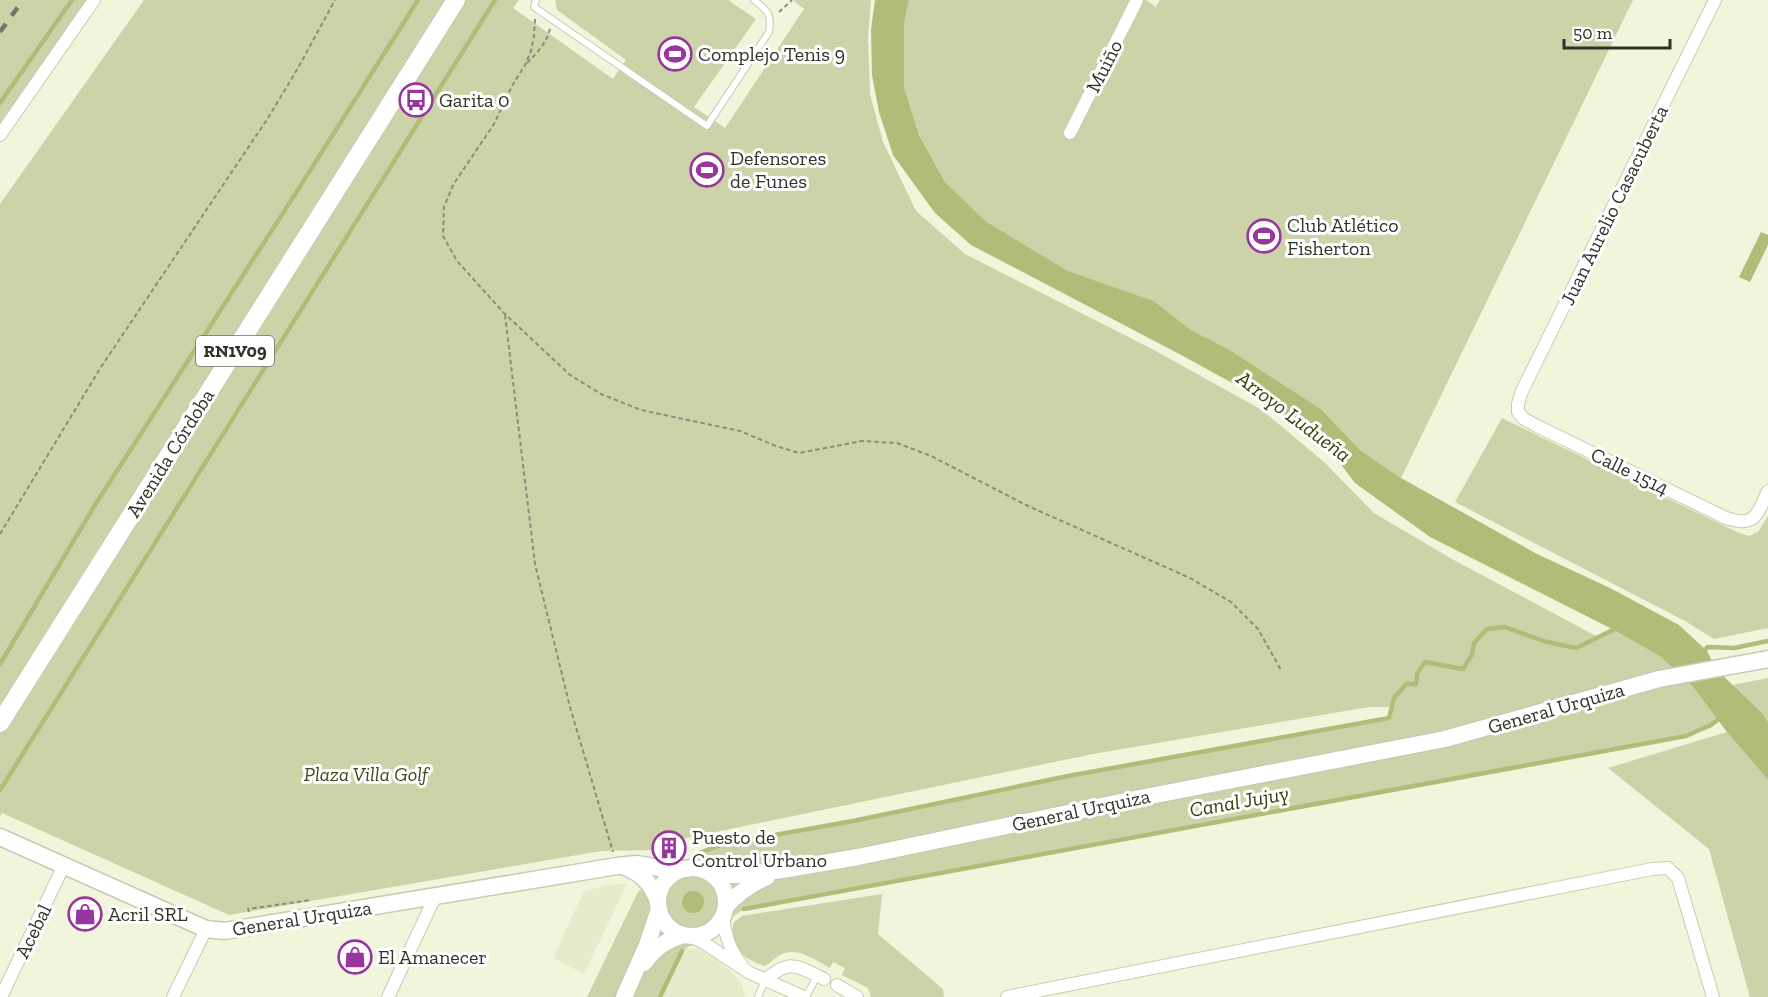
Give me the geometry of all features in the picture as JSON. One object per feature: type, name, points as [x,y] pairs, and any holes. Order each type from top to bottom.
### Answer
[{"type":"main road","name":"Avenida Córdoba","points":[[0,723],[456,0]]},
{"type":"main road","name":"General Urquiza","points":[[708,872],[729,875],[782,870],[858,857],[1140,798],[1445,739],[1659,679],[1768,659]]},
{"type":"main road","name":"General Urquiza","points":[[0,837],[206,929],[225,931],[619,866],[638,864],[665,869],[687,869]]},
{"type":"main road","points":[[619,866],[632,869],[648,882],[667,925],[687,935]]},
{"type":"main road","points":[[624,997],[647,945],[661,889],[667,880],[675,873],[696,868],[716,878],[726,896],[724,911],[717,925],[700,935],[687,935],[668,940],[656,948],[632,979]]},
{"type":"main road","name":"General Urquiza","points":[[724,911],[737,895],[750,885],[782,870]]},
{"type":"street","points":[[0,135],[94,0]]},
{"type":"street","name":"Muiño","points":[[1070,133],[1137,0]]},
{"type":"street","name":"Juan Aurelio Casacuberta","points":[[1518,412],[1522,391],[1715,0]]},
{"type":"street","name":"Calle 1514","points":[[1518,412],[1524,419],[1537,426],[1726,518],[1746,522],[1754,519],[1768,491]]},
{"type":"street","name":"Acebal","points":[[1,997],[64,865]]},
{"type":"street","points":[[1007,997],[1640,871],[1668,868],[1678,878],[1713,997]]},
{"type":"street","points":[[388,997],[435,897]]},
{"type":"street","points":[[724,911],[725,932],[730,948],[750,973]]},
{"type":"street","points":[[173,997],[206,929]]},
{"type":"street","points":[[687,935],[704,943],[750,973],[805,997]]},
{"type":"street","points":[[765,980],[775,971],[790,966],[799,966],[821,977]]},
{"type":"street","points":[[837,985],[854,996]]},
{"type":"lane","points":[[535,3],[547,16],[707,126],[769,32],[771,20],[766,9],[754,0]]},
{"type":"lane","points":[[805,997],[821,977]]},
{"type":"lane","points":[[758,997],[765,980]]},
{"type":"path","points":[[0,534],[101,367],[268,118],[335,0]]},
{"type":"path","points":[[771,20],[792,0]]},
{"type":"path","points":[[535,3],[531,51],[494,123],[453,185],[444,207],[443,236],[458,261],[504,313],[570,375],[601,394],[641,410],[740,430],[776,446],[799,453],[862,441],[897,443],[931,456],[1029,506],[1190,578],[1231,602],[1258,629],[1281,670]]},
{"type":"path","points":[[525,65],[548,39],[550,29],[547,16]]},
{"type":"path","points":[[504,313],[535,564],[570,707],[619,866]]},
{"type":"shaded area","points":[[627,884],[584,974],[553,958],[584,891],[608,885]]},
{"type":"shaded area","points":[[675,949],[698,949],[715,959],[733,973],[742,985],[745,997],[653,997]]},
{"type":"green space","points":[[0,0],[94,0],[0,135]]},
{"type":"green space","name":"Plaza Villa Golf","points":[[144,0],[519,0],[513,8],[613,79],[626,60],[557,10],[555,0],[728,0],[756,19],[694,107],[725,128],[804,9],[793,0],[871,0],[868,39],[870,94],[883,142],[916,211],[965,254],[1152,349],[1262,410],[1324,462],[1374,513],[1452,559],[1598,637],[1614,630],[1661,657],[1693,687],[1718,720],[1686,736],[744,909],[682,951],[660,997],[587,997],[638,892],[699,853],[724,844],[853,821],[1068,776],[1389,718],[1392,707],[1369,707],[1093,754],[682,839],[657,837],[656,850],[601,851],[229,915],[2,813],[0,816],[0,204]]},
{"type":"green space","name":"Club Atlético Fisherton","points":[[909,0],[1146,0],[1156,7],[1160,0],[1633,0],[1401,478],[1360,450],[1321,409],[1230,350],[1191,330],[1154,301],[1068,271],[985,222],[945,182],[919,135],[904,87],[904,24]]},
{"type":"green space","points":[[1502,418],[1737,532],[1749,536],[1758,532],[1768,516],[1768,628],[1714,639],[1685,621],[1455,502]]},
{"type":"green space","points":[[1768,678],[1768,722],[1762,713],[1732,685]]},
{"type":"green space","points":[[1727,732],[1768,780],[1768,997],[1750,997],[1709,849],[1608,768]]},
{"type":"green space","points":[[882,894],[878,934],[943,989],[944,997],[871,997],[868,988],[842,975],[845,968],[833,962],[830,968],[806,955],[793,952],[780,955],[765,966],[744,956],[733,938],[734,922],[742,916]]},
{"type":"water","name":"Arroyo Ludueña","points":[[875,0],[909,0],[904,24],[904,87],[919,135],[945,182],[985,221],[1068,271],[1154,301],[1191,330],[1230,350],[1321,409],[1360,450],[1401,478],[1537,554],[1610,588],[1679,625],[1707,651],[1717,670],[1762,713],[1768,722],[1768,780],[1693,687],[1661,657],[1614,630],[1430,537],[1355,483],[1327,446],[1263,400],[971,245],[935,213],[893,155],[879,112],[872,75],[871,29]]},
{"type":"water","points":[[1761,232],[1768,235],[1768,245],[1750,282],[1739,277]]},
{"type":"water","points":[[693,891],[703,898],[704,902],[697,912],[693,913],[683,906],[682,902],[689,892]]},
{"type":"waterway","points":[[0,103],[72,0]]},
{"type":"waterway","points":[[0,664],[95,505],[418,0]]},
{"type":"waterway","points":[[0,790],[495,0]]},
{"type":"waterway","points":[[699,853],[724,844],[853,821],[1068,776],[1389,718],[1394,698],[1406,684],[1416,684],[1417,674],[1425,662],[1463,669],[1472,655],[1474,643],[1487,629],[1505,627],[1543,641],[1576,648],[1617,628]]},
{"type":"waterway","points":[[1701,653],[1708,647],[1734,648],[1768,641]]},
{"type":"waterway","name":"Canal Jujuy","points":[[744,909],[1686,736],[1711,725],[1721,717]]},
{"type":"waterway","name":"Canal Jujuy","points":[[660,997],[682,951]]},
{"type":"railway","points":[[0,32],[23,0]]},
{"type":"place","name":"Complejo Tenis 9","points":[[675,54]]},
{"type":"place","name":"Garita 0","points":[[416,100]]},
{"type":"place","name":"Defensores de Funes","points":[[707,170]]},
{"type":"place","name":"Club Atlético Fisherton","points":[[1264,236]]},
{"type":"place","name":"Puesto de Control Urbano","points":[[669,848]]},
{"type":"place","name":"Acril SRL","points":[[85,914]]},
{"type":"place","name":"El Amanecer","points":[[355,957]]}]
